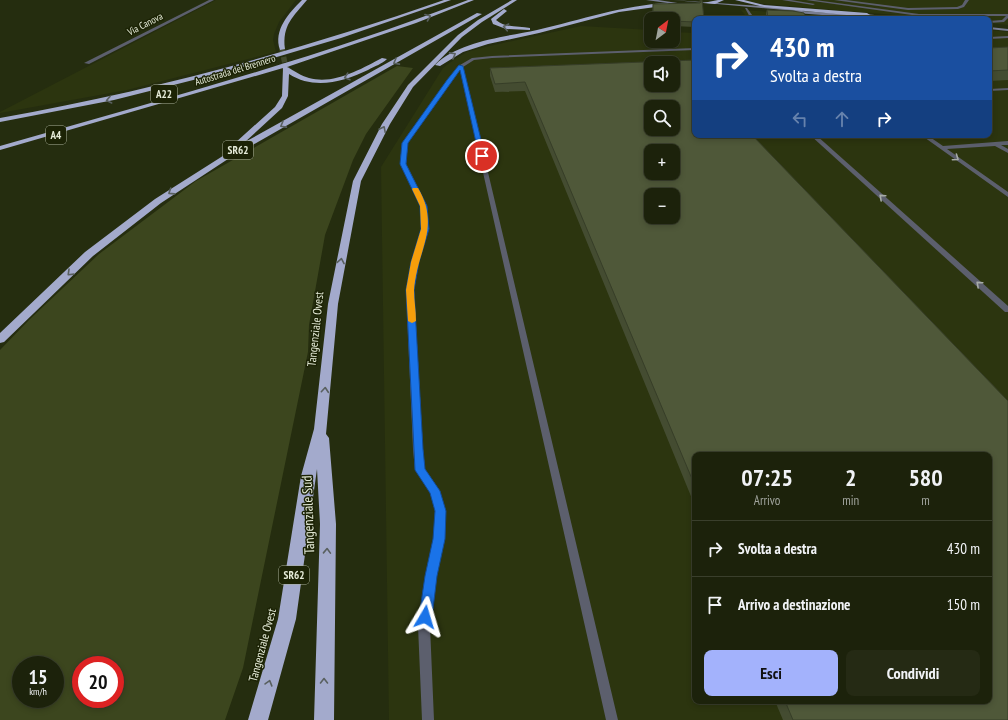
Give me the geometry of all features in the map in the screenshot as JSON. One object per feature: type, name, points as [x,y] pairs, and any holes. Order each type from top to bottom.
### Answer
[{"type":"highway","points":[[282,49],[280,39],[286,20],[305,0]]},
{"type":"highway","points":[[0,120],[63,110],[200,77],[327,41],[449,0]]},
{"type":"highway","name":"Autostrada del Brennero","points":[[0,140],[327,46],[457,0]]},
{"type":"highway","name":"Autostrada del Brennero","points":[[0,148],[113,116],[332,50],[472,0]]},
{"type":"highway","name":"SR62","points":[[0,339],[89,254],[158,200],[226,157],[503,0]]},
{"type":"highway","name":"Tangenziale Ovest","points":[[258,720],[287,619],[308,476],[321,429],[333,304],[357,181],[386,124],[410,86],[460,36],[480,21],[515,0]]},
{"type":"highway","name":"SR62","points":[[521,0],[495,17],[493,21],[501,26],[519,29],[559,25]]},
{"type":"highway","points":[[705,3],[715,3],[722,0]]},
{"type":"highway","points":[[737,0],[757,5],[867,15]]},
{"type":"highway","name":"SR62","points":[[615,12],[631,6],[633,4],[631,1]]},
{"type":"highway","name":"SR62","points":[[410,86],[443,61],[459,52],[492,41],[615,12],[655,5],[697,5]]},
{"type":"highway","name":"SR62","points":[[226,157],[278,108],[285,96],[286,69],[299,78],[311,81],[328,81],[348,77],[482,10]]},
{"type":"highway","name":"A4","points":[[0,154],[113,116]]},
{"type":"highway","name":"Tangenziale Sud","points":[[321,429],[328,524],[324,720]]},
{"type":"street","name":"Via Canova","points":[[87,64],[212,0]]},
{"type":"street","points":[[648,0],[842,16]]},
{"type":"street","points":[[675,0],[878,16]]},
{"type":"street","points":[[836,0],[913,9],[958,8],[963,6],[967,0]]},
{"type":"street","points":[[746,9],[751,16]]},
{"type":"street","points":[[992,27],[1008,28]]},
{"type":"lane","points":[[777,0],[830,7],[848,13]]},
{"type":"lane","points":[[784,0],[915,16]]},
{"type":"lane","points":[[808,0],[919,15],[1008,15]]},
{"type":"lane","points":[[992,22],[1003,21],[1008,15]]},
{"type":"lane","points":[[992,38],[1008,37]]},
{"type":"lane","points":[[428,720],[424,626],[431,576],[439,539],[440,511],[435,491],[420,470],[418,456],[410,290],[415,262],[425,229],[424,206],[403,164],[405,143],[452,75],[461,66],[473,59],[692,49]]},
{"type":"lane","points":[[461,66],[612,720]]},
{"type":"lane","points":[[992,90],[1008,90]]},
{"type":"lane","points":[[816,138],[1008,310]]},
{"type":"lane","points":[[928,138],[1008,195]]},
{"type":"lane","points":[[942,148],[1008,143]]},
{"type":"lane","points":[[996,144],[1008,151]]},
{"type":"shaded area","points":[[216,0],[296,0],[279,22],[274,34],[273,40],[276,52],[127,90],[0,113],[0,112]]},
{"type":"shaded area","points":[[744,0],[1008,0],[1008,25],[992,23],[992,16],[906,16],[757,3]]},
{"type":"shaded area","points":[[741,10],[822,16],[746,16]]},
{"type":"shaded area","points":[[581,26],[644,30],[644,48],[680,48],[680,32],[692,33],[692,138],[992,138],[992,30],[1008,32],[1008,720],[389,720],[381,167],[443,68],[467,52],[485,47]]},
{"type":"shaded area","points":[[397,66],[413,68],[366,134],[353,160],[325,235],[309,325],[308,352],[243,668],[225,720],[0,720],[0,350],[29,320],[99,254],[196,181]]},
{"type":"building","points":[[700,0],[702,0],[704,16],[692,16],[692,22],[680,21],[680,12],[653,12],[653,4],[700,3]]},
{"type":"building","points":[[767,10],[793,11],[804,13],[805,16],[768,16]]},
{"type":"building","points":[[1008,47],[1008,70],[992,71],[992,48]]},
{"type":"building","points":[[692,60],[692,138],[755,138],[1008,401],[1008,720],[793,720],[786,704],[992,704],[992,452],[692,452],[692,479],[525,82],[495,84],[490,68],[644,62],[644,92],[680,92],[680,61]]},
{"type":"tunnel","points":[[282,49],[285,64]]},
{"type":"tunnel","points":[[285,63],[286,69]]},
{"type":"slow traffic","points":[[412,321],[410,290],[415,262],[425,229],[424,206],[415,189]]},
{"type":"route","points":[[425,617],[431,576],[439,539],[440,511],[435,491],[420,470],[418,449],[410,290],[415,262],[425,229],[424,206],[403,164],[405,143],[448,81],[461,66],[482,156]]}]
